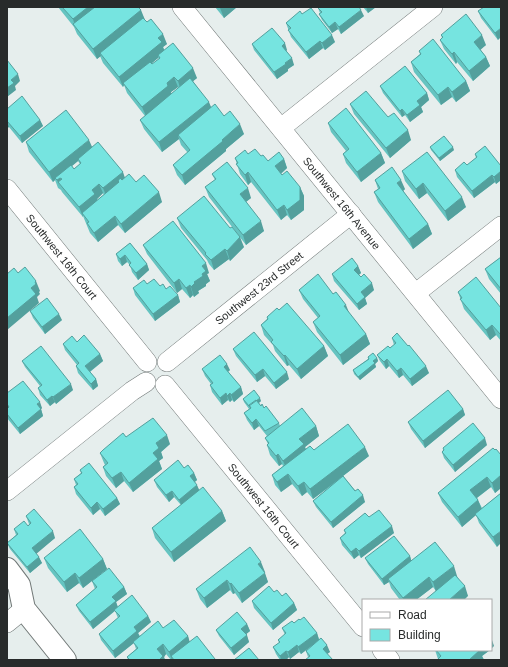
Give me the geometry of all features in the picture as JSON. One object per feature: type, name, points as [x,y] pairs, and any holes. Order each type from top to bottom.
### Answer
[{"type":"main road","points":[[7,569],[19,585],[15,606],[65,660]]},
{"type":"street","name":"Southwest 16th Avenue","points":[[182,7],[352,214],[501,399]]},
{"type":"street","points":[[281,128],[433,7]]},
{"type":"street","name":"Southwest 16th Court","points":[[7,189],[147,362]]},
{"type":"street","name":"Southwest 23rd Street","points":[[167,362],[352,214]]},
{"type":"street","points":[[416,293],[501,226]]},
{"type":"street","points":[[155,358],[167,362],[170,366],[171,374],[168,382],[161,386],[153,386],[146,382],[143,370],[147,362],[155,358]]},
{"type":"street","points":[[7,491],[132,391],[146,382]]},
{"type":"street","name":"Southwest 16th Court","points":[[165,384],[362,626]]},
{"type":"street","points":[[7,623],[15,606]]},
{"type":"street","points":[[383,651],[390,660]]},
{"type":"building","points":[[62,7],[88,7],[73,19]]},
{"type":"building","points":[[95,7],[138,7],[141,10],[93,49],[73,24]]},
{"type":"building","points":[[359,7],[361,10],[339,27],[335,22],[329,27],[319,14],[322,12],[318,8]]},
{"type":"building","points":[[484,7],[501,7],[501,28],[495,33],[478,11]]},
{"type":"building","points":[[311,8],[332,35],[322,43],[320,41],[306,52],[288,30],[291,28],[286,23],[300,11],[302,14]]},
{"type":"building","points":[[466,14],[482,35],[474,42],[486,57],[469,71],[454,52],[452,54],[440,40],[443,37],[441,35]]},
{"type":"building","points":[[143,18],[147,22],[151,19],[163,34],[158,38],[162,42],[119,77],[100,53]]},
{"type":"building","points":[[272,28],[285,43],[282,46],[292,58],[274,72],[252,44]]},
{"type":"building","points":[[433,39],[466,81],[452,92],[448,87],[438,95],[411,62],[421,54],[419,51]]},
{"type":"building","points":[[173,43],[193,68],[178,81],[174,77],[167,83],[168,86],[142,107],[123,83],[150,62],[152,64],[160,58],[158,55]]},
{"type":"building","points":[[7,60],[18,74],[11,80],[14,83],[7,88]]},
{"type":"building","points":[[405,66],[427,93],[417,101],[420,105],[407,115],[402,109],[400,111],[380,86]]},
{"type":"building","points":[[190,78],[209,102],[159,142],[140,120]]},
{"type":"building","points":[[366,91],[388,117],[394,113],[408,130],[386,148],[350,104]]},
{"type":"building","points":[[22,96],[40,120],[20,136],[7,121],[7,109]]},
{"type":"building","points":[[215,104],[224,116],[230,111],[240,124],[222,140],[223,141],[182,175],[173,165],[190,150],[178,135]]},
{"type":"building","points":[[346,108],[381,153],[357,172],[343,154],[349,149],[328,123]]},
{"type":"building","points":[[66,110],[89,140],[49,172],[26,142]]},
{"type":"building","points":[[444,136],[453,147],[439,158],[430,147]]},
{"type":"building","points":[[98,142],[123,172],[103,188],[99,184],[92,190],[95,194],[79,207],[58,182],[62,179],[60,178],[57,180],[55,178],[71,165],[74,169],[81,163],[78,159]]},
{"type":"building","points":[[485,146],[501,166],[501,171],[494,177],[492,175],[472,191],[455,170],[464,162],[467,165],[477,157],[475,154]]},
{"type":"building","points":[[255,149],[268,161],[279,152],[284,159],[275,166],[282,175],[287,171],[300,187],[300,200],[287,210],[284,205],[277,210],[248,172],[245,175],[236,164],[238,163],[235,158],[245,150],[248,154]]},
{"type":"building","points":[[427,152],[462,197],[445,211],[423,183],[416,189],[402,171]]},
{"type":"building","points":[[227,162],[248,188],[240,194],[261,221],[243,235],[205,187],[216,179],[212,174]]},
{"type":"building","points":[[392,167],[401,180],[397,183],[428,224],[409,239],[374,192],[380,188],[375,180]]},
{"type":"building","points":[[129,174],[136,182],[144,175],[159,192],[121,224],[115,216],[94,233],[87,223],[89,222],[82,213],[119,182],[118,181],[120,178],[122,180]]},
{"type":"building","points":[[204,196],[230,228],[232,227],[240,237],[227,251],[225,249],[211,260],[177,218]]},
{"type":"building","points":[[173,221],[206,263],[202,266],[206,271],[202,274],[203,276],[194,282],[195,283],[191,287],[190,285],[186,288],[179,279],[174,283],[143,245]]},
{"type":"building","points":[[130,243],[147,264],[136,273],[129,265],[131,263],[125,255],[120,259],[116,254]]},
{"type":"building","points":[[501,257],[501,289],[485,269]]},
{"type":"building","points":[[352,258],[358,266],[354,270],[361,277],[364,274],[372,283],[361,292],[365,297],[357,304],[332,274]]},
{"type":"building","points":[[25,267],[36,281],[36,284],[31,288],[36,294],[7,318],[7,274],[14,268],[18,273]]},
{"type":"building","points":[[318,274],[333,294],[336,292],[346,305],[344,306],[366,334],[340,355],[313,322],[320,316],[299,290]]},
{"type":"building","points":[[476,277],[501,308],[501,335],[492,325],[486,330],[460,299],[462,298],[458,292]]},
{"type":"building","points":[[154,279],[160,286],[163,284],[166,289],[170,286],[178,295],[153,314],[133,288],[144,280],[147,284]]},
{"type":"building","points":[[47,298],[59,314],[42,327],[30,311]]},
{"type":"building","points":[[287,303],[324,346],[297,369],[271,342],[273,340],[261,325],[277,308],[279,310]]},
{"type":"building","points":[[254,332],[287,372],[274,383],[263,369],[255,375],[233,349]]},
{"type":"building","points":[[397,333],[426,366],[410,379],[401,368],[397,371],[387,359],[384,362],[377,355],[388,346],[390,348],[396,343],[392,338]]},
{"type":"building","points":[[84,335],[100,354],[85,366],[96,379],[91,384],[76,366],[79,363],[63,344],[72,336],[77,342]]},
{"type":"building","points":[[41,346],[71,384],[47,400],[38,388],[42,385],[22,361]]},
{"type":"building","points":[[373,353],[377,358],[373,361],[375,363],[358,377],[353,370],[369,359],[368,357]]},
{"type":"building","points":[[220,355],[227,364],[224,367],[241,387],[231,395],[230,393],[227,396],[226,393],[220,398],[210,385],[213,383],[202,369]]},
{"type":"building","points":[[23,381],[40,402],[37,404],[41,409],[18,428],[7,414],[7,409],[9,407],[7,404],[7,393]]},
{"type":"building","points":[[254,390],[260,398],[249,406],[243,399]]},
{"type":"building","points":[[448,390],[463,409],[423,441],[408,422]]},
{"type":"building","points":[[256,400],[261,406],[262,404],[264,408],[266,406],[279,423],[265,431],[256,419],[252,423],[244,413],[251,408],[249,405]]},
{"type":"building","points":[[302,408],[316,426],[299,439],[304,444],[283,461],[278,454],[276,456],[267,445],[269,443],[265,438]]},
{"type":"building","points":[[153,418],[167,435],[156,443],[159,448],[153,453],[158,459],[129,483],[121,472],[112,478],[103,467],[108,463],[100,453],[123,433],[126,437]]},
{"type":"building","points":[[473,423],[485,438],[453,465],[442,452],[444,450],[443,448]]},
{"type":"building","points":[[348,424],[365,447],[310,489],[304,482],[298,486],[288,474],[277,482],[272,475],[310,446],[314,450]]},
{"type":"building","points":[[493,448],[495,450],[496,449],[501,455],[501,475],[492,483],[487,477],[470,490],[478,500],[458,517],[438,493]]},
{"type":"building","points":[[178,460],[184,468],[188,465],[194,473],[190,476],[197,485],[179,500],[172,491],[166,495],[154,480]]},
{"type":"building","points":[[89,463],[117,498],[103,509],[97,502],[91,508],[74,487],[78,484],[74,479],[82,473],[80,470]]},
{"type":"building","points":[[343,476],[355,491],[358,489],[363,495],[331,522],[313,501]]},
{"type":"building","points":[[203,487],[222,511],[171,552],[152,528]]},
{"type":"building","points":[[501,493],[501,531],[493,537],[475,514]]},
{"type":"building","points":[[34,509],[53,531],[32,548],[39,557],[27,567],[7,543],[18,534],[14,529],[24,521],[28,526],[31,523],[26,516]]},
{"type":"building","points":[[379,510],[392,526],[359,551],[356,548],[351,552],[340,538],[346,533],[344,530],[365,513],[369,517]]},
{"type":"building","points":[[80,529],[103,559],[79,578],[75,573],[64,582],[44,558]]},
{"type":"building","points":[[394,536],[410,556],[382,579],[365,558]]},
{"type":"building","points":[[435,542],[454,566],[433,582],[429,577],[403,598],[388,579]]},
{"type":"building","points":[[250,547],[261,562],[258,564],[265,573],[239,593],[227,580],[204,598],[196,589]]},
{"type":"building","points":[[109,568],[124,587],[112,597],[116,601],[90,622],[76,605],[97,587],[92,581]]},
{"type":"building","points":[[455,575],[465,586],[450,599],[426,599]]},
{"type":"building","points":[[269,586],[274,592],[277,590],[282,596],[286,593],[294,603],[271,623],[252,601]]},
{"type":"building","points":[[132,595],[148,616],[134,627],[137,631],[113,651],[99,634],[120,616],[114,610]]},
{"type":"building","points":[[237,612],[247,624],[241,629],[247,635],[231,648],[216,630]]},
{"type":"building","points":[[304,617],[317,633],[298,647],[297,645],[280,656],[273,647],[280,642],[278,640],[286,633],[282,628],[292,621],[294,623]]},
{"type":"building","points":[[174,620],[188,636],[169,652],[163,644],[157,649],[163,656],[159,660],[130,660],[127,657],[138,648],[133,642],[158,621],[163,628]]},
{"type":"building","points":[[197,636],[215,659],[174,660],[171,656]]},
{"type":"building","points":[[321,638],[327,645],[323,649],[333,660],[305,660],[310,656],[306,651]]},
{"type":"building","points":[[249,648],[259,660],[234,660]]},
{"type":"building","points":[[437,651],[479,651],[469,660],[439,660],[438,659],[441,656]]}]
